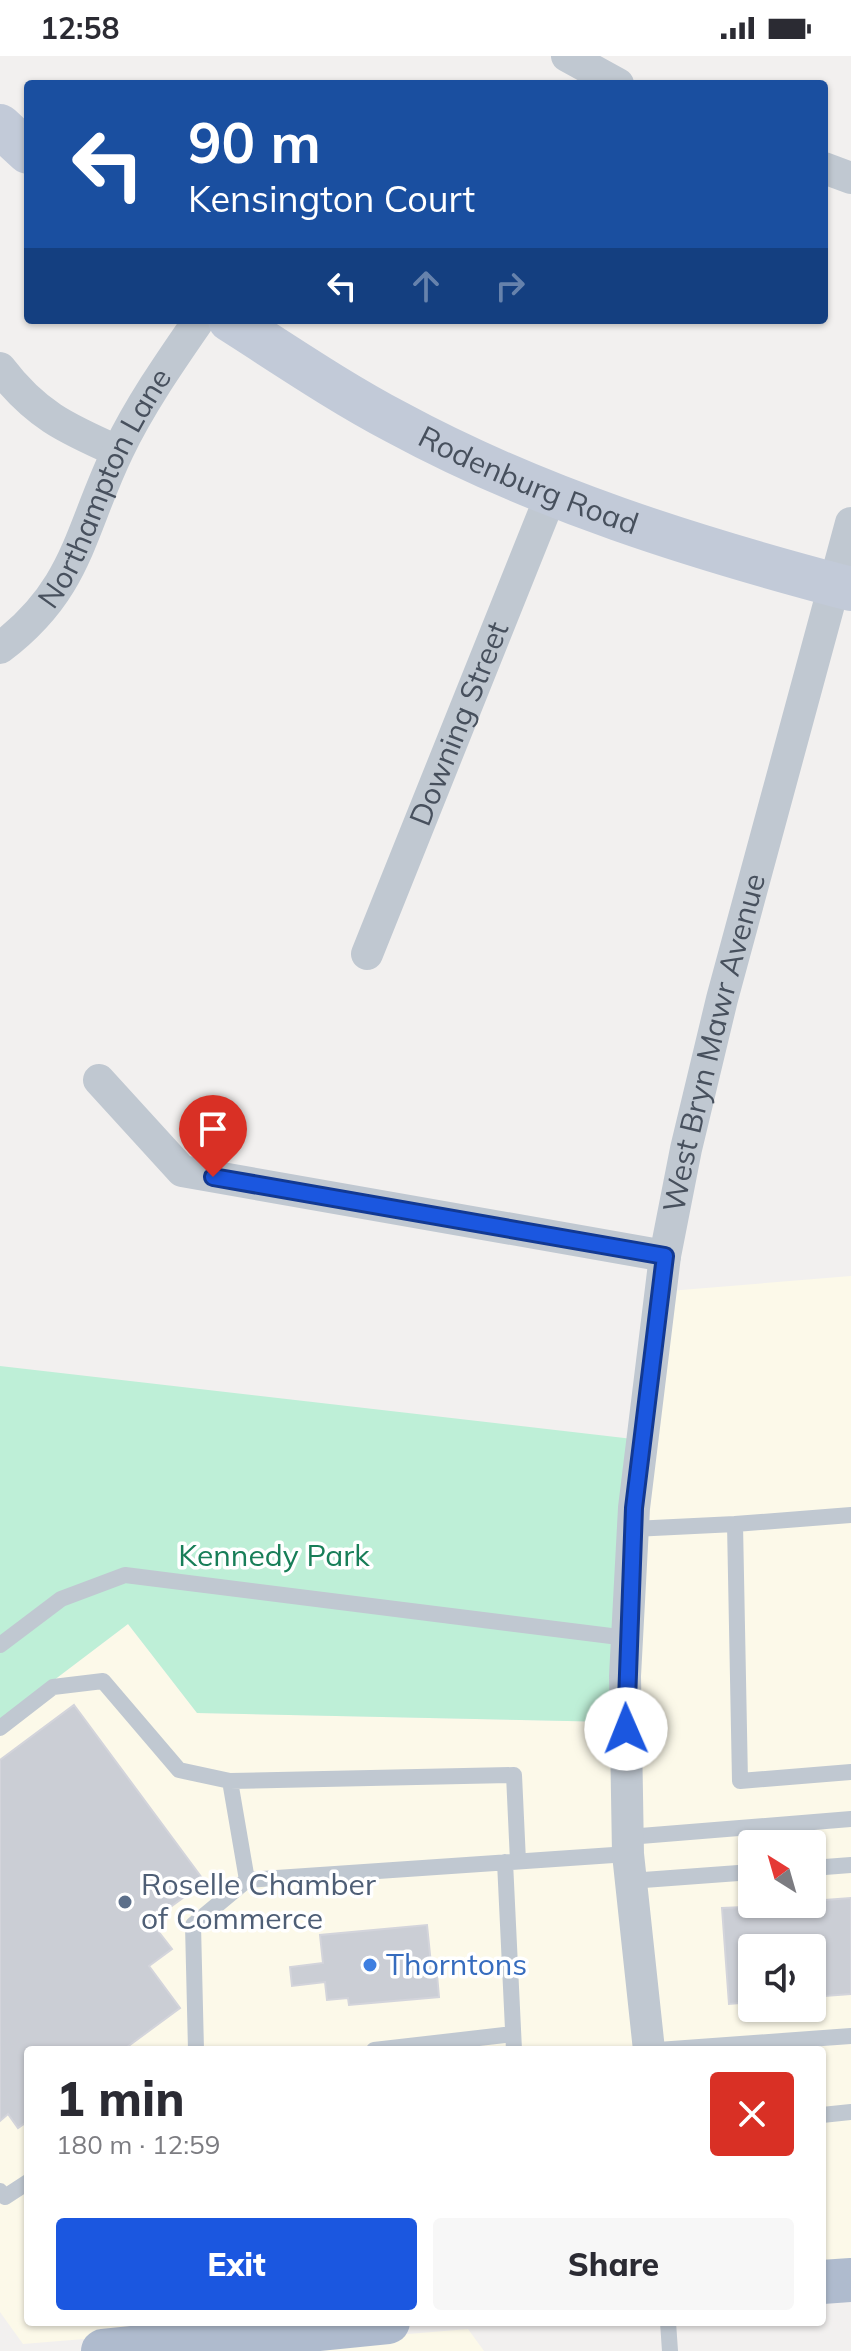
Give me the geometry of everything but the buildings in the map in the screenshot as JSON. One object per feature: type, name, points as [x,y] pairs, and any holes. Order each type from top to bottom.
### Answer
[{"type":"main road","points":[[826,2282],[851,2280]]},
{"type":"main road","points":[[117,2350],[204,2332],[314,2326]]},
{"type":"street","points":[[582,60],[612,80]]},
{"type":"street","points":[[0,126],[24,148]]},
{"type":"street","points":[[828,169],[851,178]]},
{"type":"street","name":"Northampton Lane","points":[[0,648],[38,615],[68,575],[117,451],[196,324]]},
{"type":"street","name":"Rodenburg Road","points":[[236,324],[397,423],[551,495],[643,527],[842,587]]},
{"type":"street","points":[[0,368],[23,398],[66,429],[117,451]]},
{"type":"street","name":"Downing Street","points":[[367,954],[551,495]]},
{"type":"street","name":"West Bryn Mawr Avenue","points":[[649,2046],[629,1857],[627,1638],[633,1529],[665,1256],[686,1149],[722,999],[842,587],[851,523]]},
{"type":"street","points":[[99,1080],[182,1171],[665,1256]]},
{"type":"lane","points":[[633,1529],[851,1515]]},
{"type":"lane","points":[[735,1524],[740,1781],[851,1772]]},
{"type":"lane","points":[[0,1645],[61,1599],[125,1575],[627,1638]]},
{"type":"lane","points":[[0,1728],[53,1687],[103,1681],[179,1770],[230,1781],[514,1775],[511,1862],[514,2042],[444,2046]]},
{"type":"lane","points":[[230,1781],[247,1880]]},
{"type":"lane","points":[[196,2046],[193,1925],[247,1880],[629,1857],[851,1819]]},
{"type":"lane","points":[[629,1857],[738,1870]]},
{"type":"lane","points":[[826,1867],[851,1865]]},
{"type":"lane","points":[[772,2046],[851,2036]]},
{"type":"lane","points":[[826,2115],[851,2112]]},
{"type":"lane","points":[[0,2191],[5,2197],[24,2185]]},
{"type":"lane","points":[[668,2326],[670,2351]]},
{"type":"shaded area","points":[[851,1276],[851,2275],[826,2278],[826,2046],[660,2046],[637,1828],[641,1520],[669,1291]]},
{"type":"shaded area","points":[[128,1624],[197,1713],[614,1722],[638,2046],[24,2046],[24,2326],[245,2326],[23,2344],[0,2312],[0,1721]]},
{"type":"shaded area","points":[[468,2329],[484,2351],[207,2351]]},
{"type":"green space","name":"Kennedy Park","points":[[0,1366],[633,1439],[614,1722],[197,1713],[128,1624],[0,1721]]},
{"type":"place","name":"Roselle Chamber of Commerce","points":[[125,1902]]},
{"type":"place","name":"Thorntons","points":[[370,1965]]},
{"type":"route","points":[[213,1177],[665,1256],[634,1508],[625,1676],[626,1729]]}]
